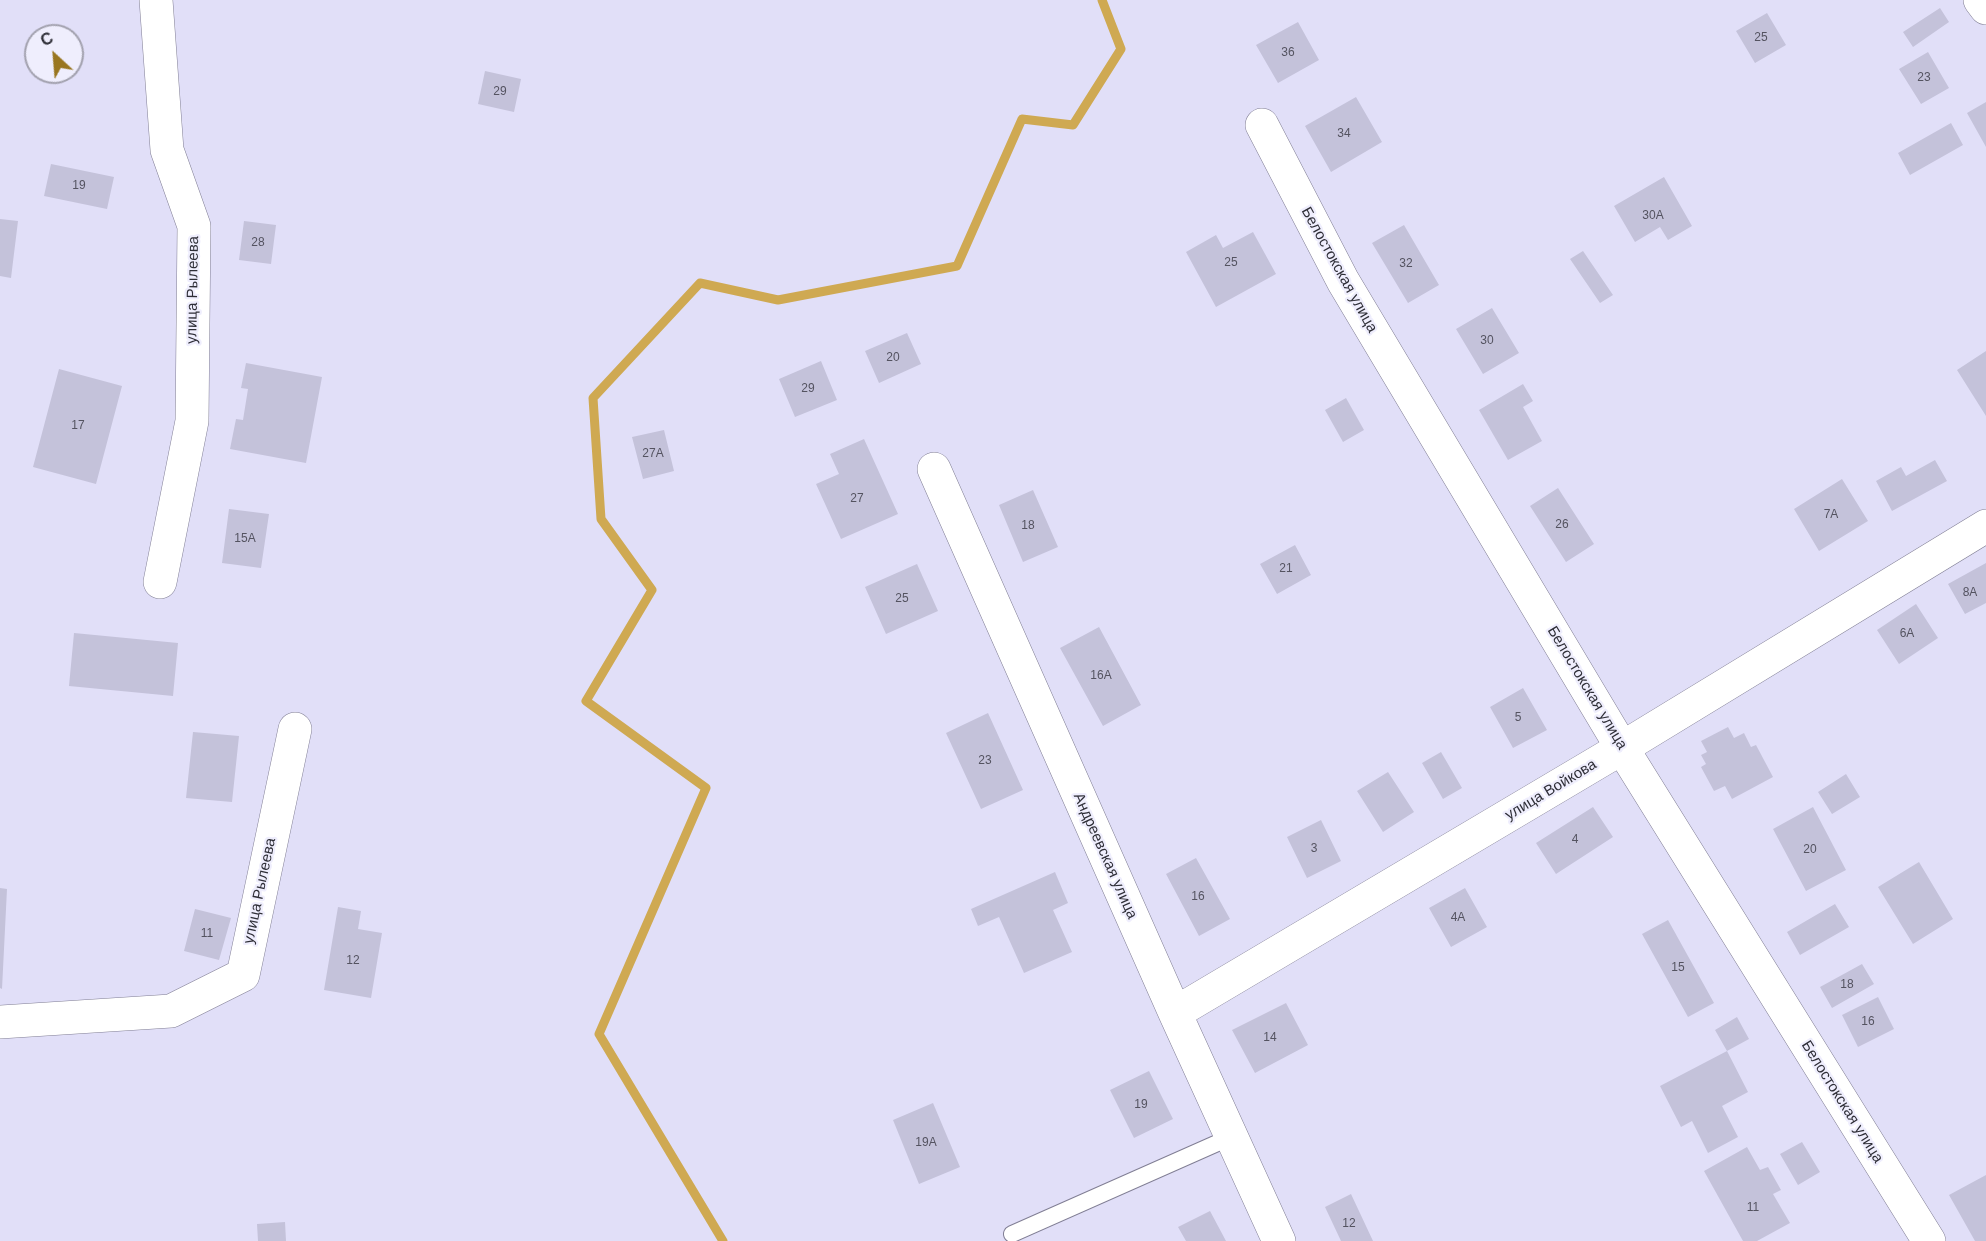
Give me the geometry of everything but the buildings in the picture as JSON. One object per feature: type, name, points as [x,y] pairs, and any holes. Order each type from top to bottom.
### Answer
[{"type":"street","name":"улица Рылеева","points":[[156,0],[167,150],[194,226],[192,421],[160,582]]},
{"type":"street","points":[[1980,0],[1986,8]]},
{"type":"street","name":"Белостокская улица","points":[[1262,125],[1343,281],[1622,748],[1929,1241]]},
{"type":"street","name":"Андреевская улица","points":[[934,469],[1175,1013],[1279,1241]]},
{"type":"street","name":"улица Войкова","points":[[1175,1013],[1622,748],[1986,526]]},
{"type":"street","name":"улица Рылеева","points":[[0,1022],[171,1011],[243,975],[295,729]]},
{"type":"lane","points":[[1012,1234],[1231,1137]]},
{"type":"waterway","points":[[723,1241],[599,1034],[706,788],[586,701],[652,590],[601,519],[593,398],[700,283],[778,300],[957,266],[1022,119],[1073,125],[1121,49],[1102,0]]}]
